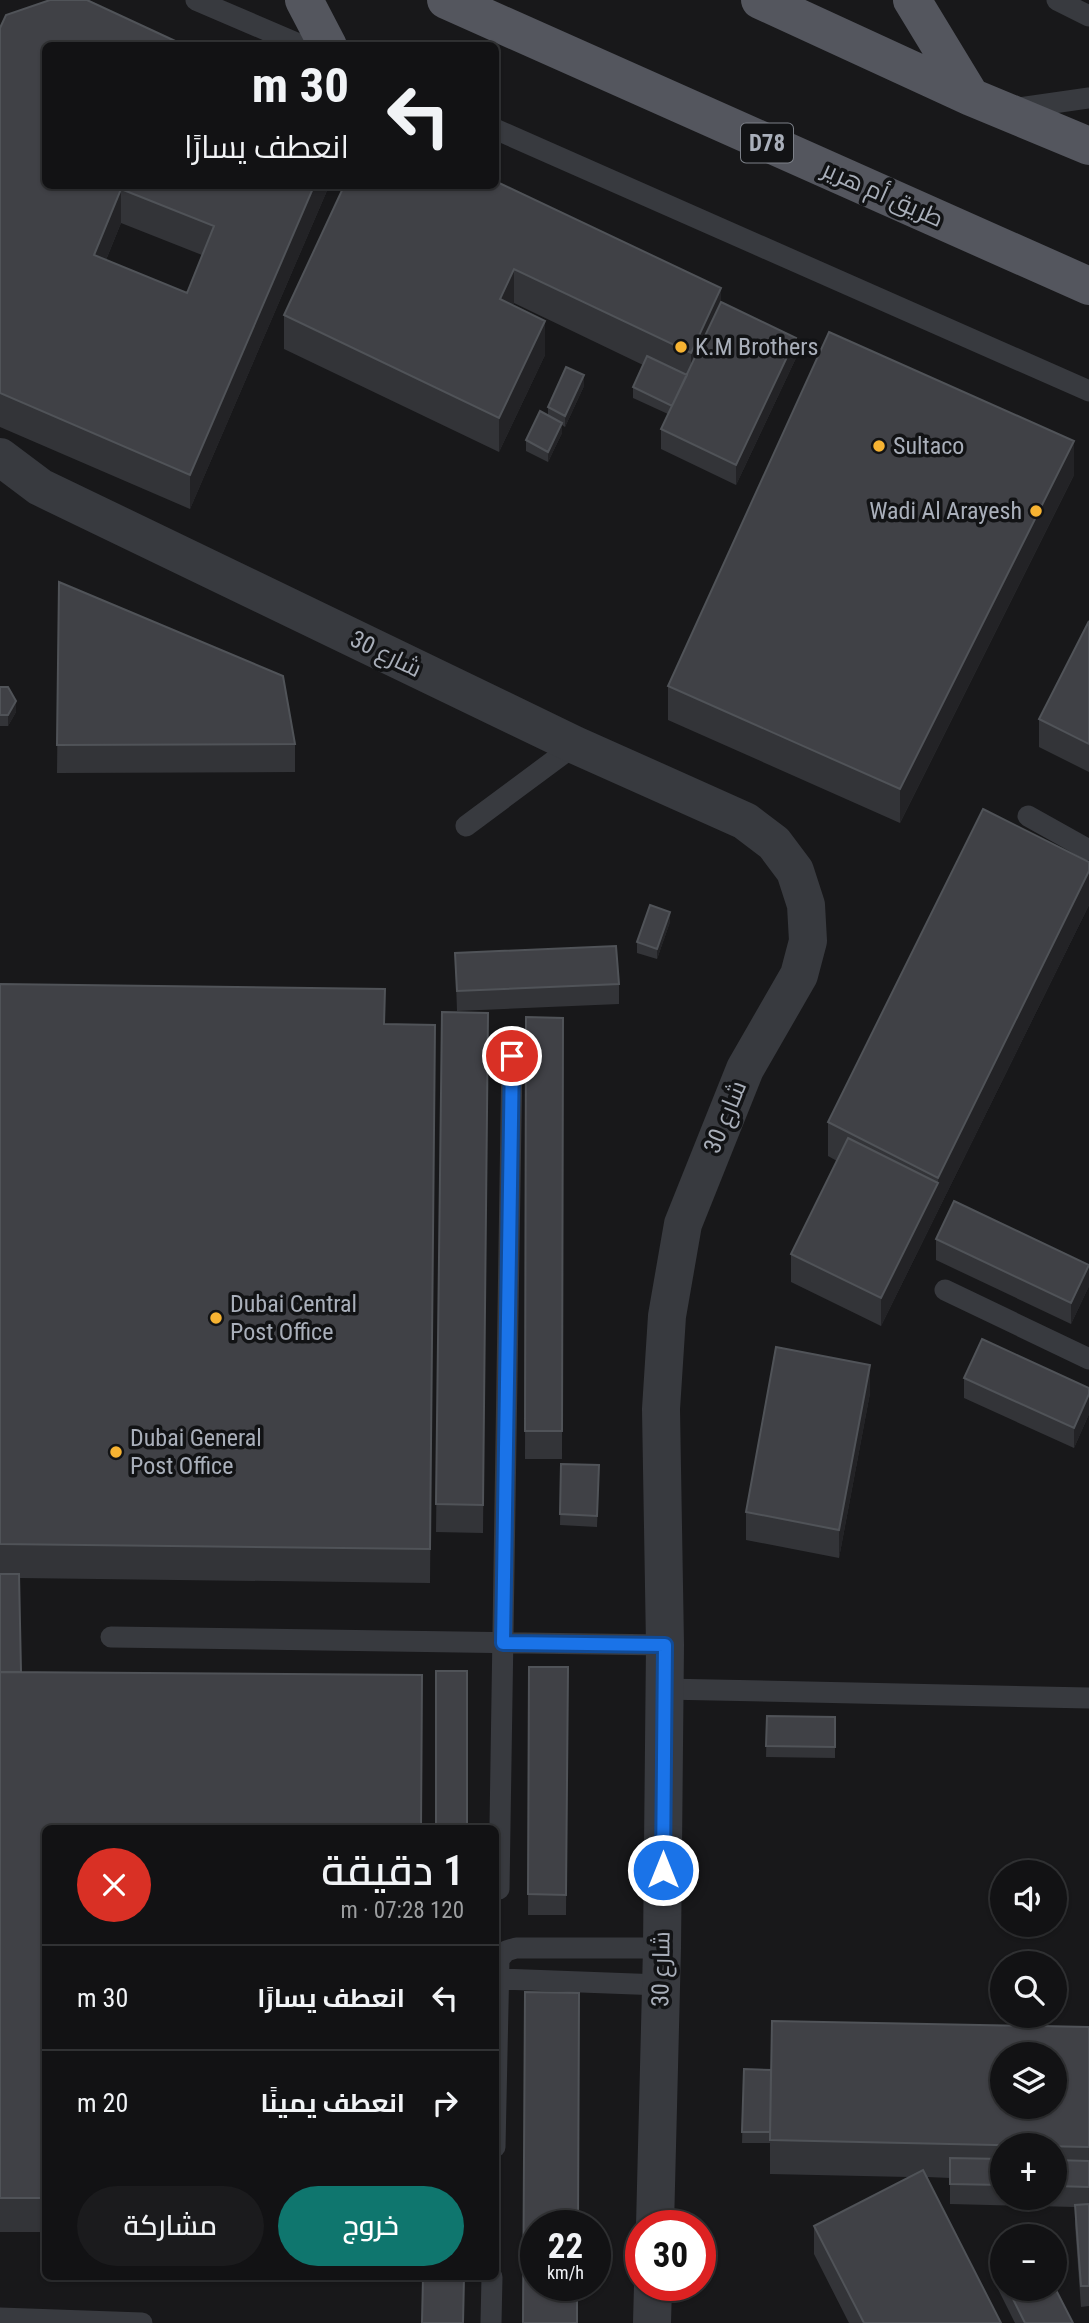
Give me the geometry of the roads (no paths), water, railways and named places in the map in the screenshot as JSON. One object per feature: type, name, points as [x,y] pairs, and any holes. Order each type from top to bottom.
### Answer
[{"type":"main road","points":[[304,0],[326,42]]},
{"type":"main road","name":"طريق أم هرير","points":[[446,0],[1089,286]]},
{"type":"main road","points":[[760,0],[987,104],[1089,146]]},
{"type":"main road","points":[[912,0],[987,104]]},
{"type":"street","name":"شارع 30","points":[[0,457],[40,487],[575,745],[745,821],[774,843],[794,872],[806,905],[808,941],[799,975],[744,1069],[683,1224],[667,1316],[661,1409],[665,1645],[662,1966],[655,2210]]},
{"type":"street","name":"شارع 30","points":[[0,480],[40,487]]},
{"type":"street","points":[[652,2323],[653,2301]]},
{"type":"lane","points":[[196,0],[294,42]]},
{"type":"lane","points":[[1057,0],[1089,16]]},
{"type":"lane","points":[[987,104],[1089,98]]},
{"type":"lane","points":[[499,132],[1089,391]]},
{"type":"lane","points":[[466,826],[575,745]]},
{"type":"lane","points":[[1028,816],[1089,850]]},
{"type":"lane","points":[[499,1889],[512,1056]]},
{"type":"lane","points":[[945,1290],[1089,1359]]},
{"type":"lane","points":[[111,1637],[665,1645]]},
{"type":"lane","points":[[664,1689],[1089,1698]]},
{"type":"lane","points":[[511,1949],[662,1966],[499,1979],[499,1959],[511,1949]]},
{"type":"lane","points":[[491,2323],[492,2280]]},
{"type":"lane","points":[[0,2318],[142,2323]]},
{"type":"place","name":"K.M Brothers","points":[[681,347]]},
{"type":"place","name":"Sultaco","points":[[879,446]]},
{"type":"place","name":"Wadi Al Arayesh","points":[[1036,511]]},
{"type":"place","name":"Dubai Central Post Office","points":[[216,1318]]},
{"type":"place","name":"Dubai General Post Office","points":[[116,1452]]}]
